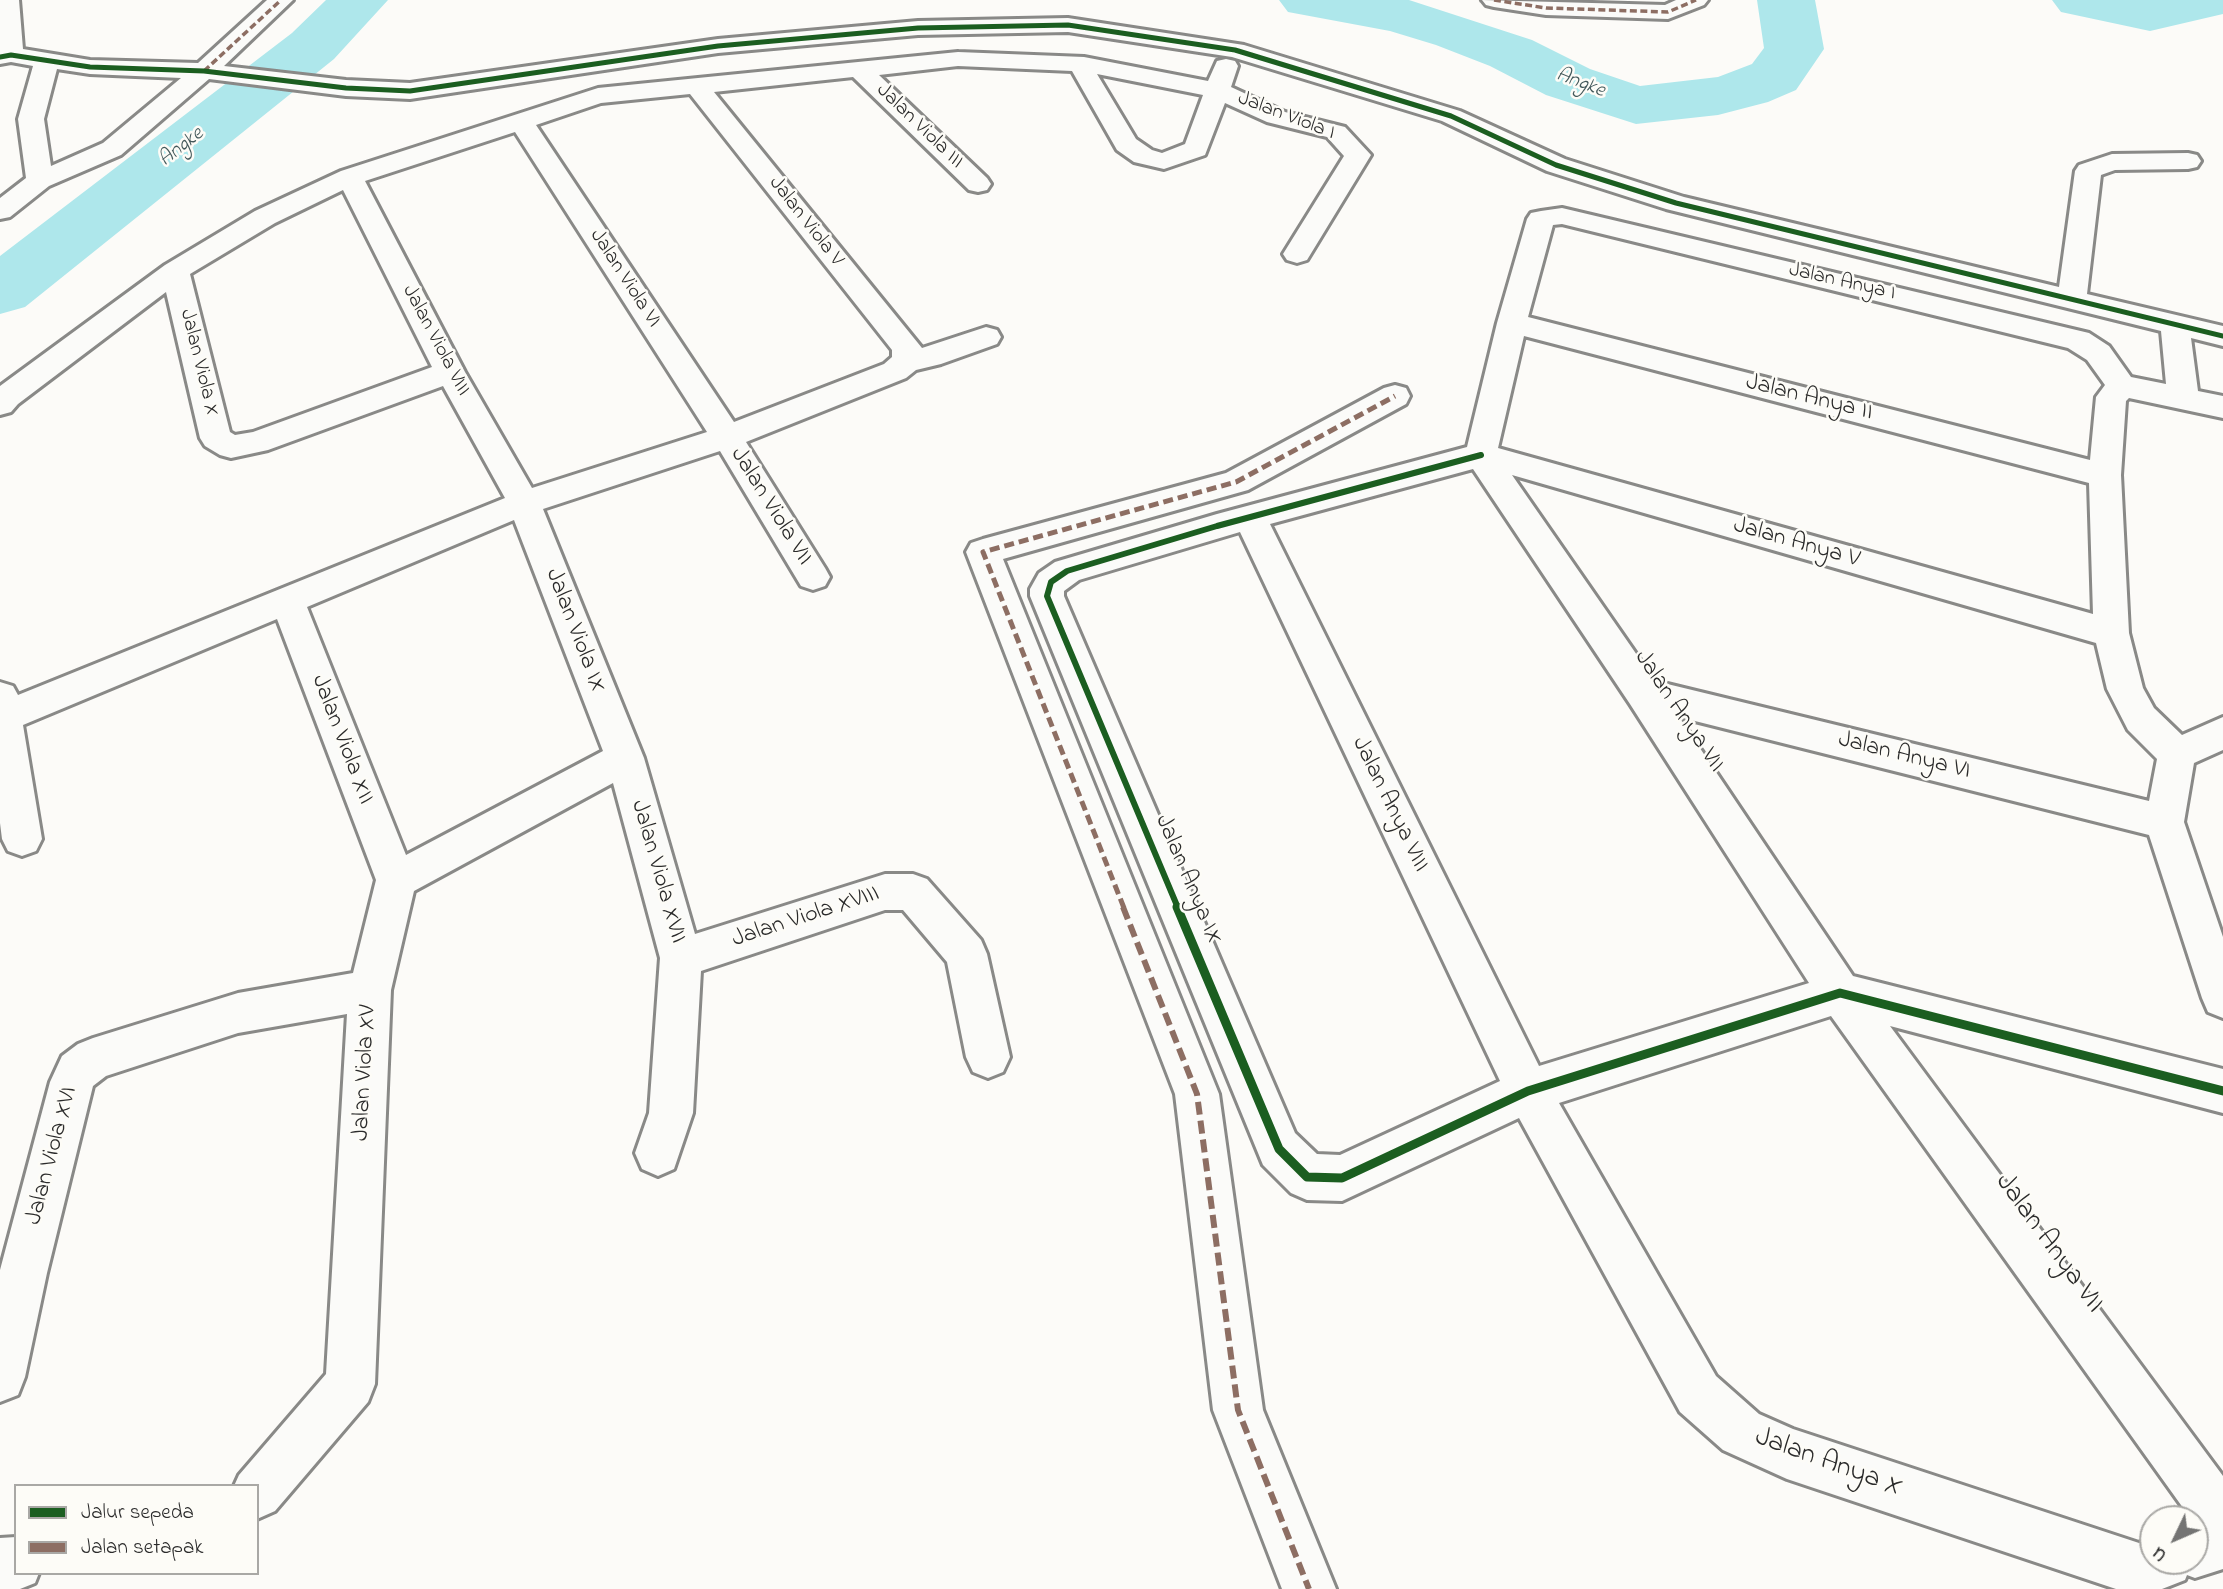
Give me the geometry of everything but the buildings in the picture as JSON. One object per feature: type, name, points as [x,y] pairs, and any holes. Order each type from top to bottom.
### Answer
[{"type":"street","points":[[8,0],[6,56],[90,67],[213,72],[346,88],[410,91],[718,46],[918,28],[1068,25],[1236,50],[1451,116],[1556,165],[1676,203],[2223,336]]},
{"type":"street","points":[[0,211],[40,180],[112,149],[213,72],[281,0]]},
{"type":"street","points":[[1494,0],[1546,8],[1668,12],[1696,0]]},
{"type":"street","points":[[1084,64],[1084,73],[1126,144],[1143,156],[1164,161],[1196,149],[1218,90],[1221,74],[1236,50]]},
{"type":"street","points":[[0,404],[7,396],[175,271],[265,217],[350,177],[598,96],[958,59],[1084,64],[1218,90]]},
{"type":"street","points":[[40,180],[31,119],[39,97],[46,62]]},
{"type":"street","name":"Jalan Viola III","points":[[859,69],[978,184]]},
{"type":"street","name":"Jalan Viola V","points":[[696,85],[907,348],[907,361]]},
{"type":"street","name":"Jalan Viola I","points":[[1218,90],[1276,117],[1336,132],[1358,155],[1297,254]]},
{"type":"street","name":"Jalan Viola VI","points":[[520,120],[727,437]]},
{"type":"street","points":[[2072,300],[2088,172],[2112,162],[2188,161]]},
{"type":"street","name":"Jalan Viola VIII","points":[[350,177],[450,372],[524,503]]},
{"type":"street","name":"Jalan Anya I","points":[[1513,323],[1541,219],[1562,216],[2078,340],[2098,353],[2122,387]]},
{"type":"street","name":"Jalan Viola X","points":[[175,271],[216,438],[231,447],[257,442],[450,372]]},
{"type":"street","points":[[1250,518],[1481,455],[1513,323]]},
{"type":"street","name":"Jalan Anya II","points":[[1513,323],[2105,475]]},
{"type":"street","points":[[2175,325],[2183,397]]},
{"type":"street","points":[[22,839],[2,707],[287,600],[524,503],[727,437],[895,370],[907,361],[930,357],[986,337]]},
{"type":"street","points":[[2177,754],[2140,719],[2125,689],[2110,633],[2105,475],[2111,397],[2122,387],[2138,387],[2223,407]]},
{"type":"street","points":[[1309,1589],[1238,1410],[1197,1094],[983,552],[1236,482],[1395,396]]},
{"type":"street","name":"Jalan Viola VII","points":[[727,437],[813,577]]},
{"type":"street","name":"Jalan Anya V","points":[[1481,455],[2110,633]]},
{"type":"street","name":"Jalan Anya VII","points":[[1481,455],[1643,693],[1840,993],[2223,1519]]},
{"type":"street","name":"Jalan Viola IX","points":[[524,503],[625,758]]},
{"type":"street","name":"Jalan Anya IX","points":[[1250,518],[1067,571],[1051,582],[1047,596],[1279,1149],[1307,1177],[1342,1178],[1528,1091]]},
{"type":"street","name":"Jalan Anya VIII","points":[[1250,518],[1528,1091]]},
{"type":"street","name":"Jalan Viola XII","points":[[287,600],[396,880]]},
{"type":"street","name":"Jalan Anya VI","points":[[1643,693],[2164,822]]},
{"type":"street","points":[[2177,754],[2223,733]]},
{"type":"street","points":[[2177,754],[2164,822],[2223,998]]},
{"type":"street","points":[[396,880],[625,758]]},
{"type":"street","name":"Jalan Viola XVII","points":[[625,758],[681,958],[671,1113],[658,1153]]},
{"type":"street","name":"Jalan Viola XV","points":[[259,1491],[350,1384],[370,990],[396,880]]},
{"type":"street","name":"Jalan Viola XVIII","points":[[681,958],[885,892],[913,892],[966,954],[988,1057]]},
{"type":"street","name":"Jalan Viola XVI","points":[[0,1377],[26,1260],[77,1071],[93,1059],[238,1013],[370,990]]},
{"type":"street","points":[[1528,1091],[1840,993],[2223,1091]]},
{"type":"street","name":"Jalan Anya X","points":[[1528,1091],[1698,1394],[1741,1432],[1787,1453],[2139,1561]]},
{"type":"waterway","name":"Angke","points":[[0,291],[313,46],[359,0]]},
{"type":"waterway","name":"Angke","points":[[1308,0],[1399,15],[1457,33],[1511,53],[1568,82],[1636,105],[1718,96],[1746,89],[1774,77],[1794,49],[1786,0]]},
{"type":"waterway","name":"Angke","points":[[2081,0],[2150,14],[2211,0]]},
{"type":"marked path","points":[[204,71],[281,0]]},
{"type":"marked path","points":[[1494,0],[1546,8],[1668,12],[1696,0]]},
{"type":"marked path","points":[[1309,1589],[1238,1410],[1197,1094],[983,552],[1236,482],[1395,396]]},
{"type":"cycle path","points":[[0,57],[11,55],[90,67],[204,71],[346,88],[410,91],[718,46],[918,28],[1068,25],[1235,50],[1451,116],[1556,165],[1676,203],[2223,336]]},
{"type":"cycle path","points":[[1481,455],[1217,526],[1067,571],[1051,582],[1047,589],[1047,596],[1279,1149],[1307,1177],[1342,1178],[1528,1091],[1840,993],[2223,1091]]}]
